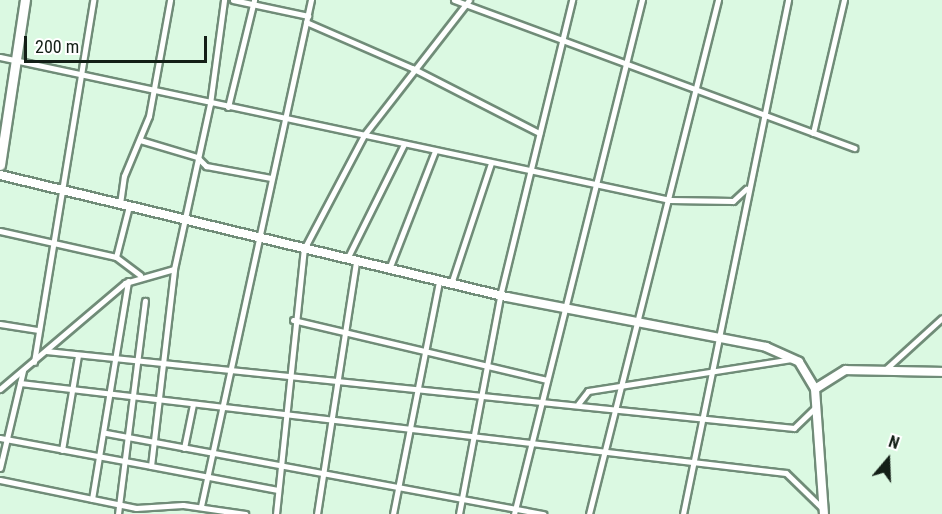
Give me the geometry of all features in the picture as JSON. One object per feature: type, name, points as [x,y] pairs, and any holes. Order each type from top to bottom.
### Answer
[{"type":"highway","points":[[0,165],[25,0]]},
{"type":"street","points":[[34,362],[93,0]]},
{"type":"street","points":[[120,204],[124,176],[140,140],[153,91],[170,0]]},
{"type":"street","points":[[151,466],[174,269],[210,104],[224,0]]},
{"type":"street","points":[[233,0],[253,2],[307,19],[412,68],[539,133]]},
{"type":"street","points":[[201,506],[215,454],[257,237],[312,0]]},
{"type":"street","points":[[454,0],[467,3],[694,92],[854,148]]},
{"type":"street","points":[[459,514],[500,296],[528,171],[572,0]]},
{"type":"street","points":[[515,512],[534,442],[542,400],[624,65],[642,0]]},
{"type":"street","points":[[589,514],[604,450],[618,408],[636,323],[670,200],[694,92],[718,0]]},
{"type":"street","points":[[683,514],[699,417],[788,0]]},
{"type":"street","points":[[813,133],[844,0]]},
{"type":"street","points":[[228,107],[253,2]]},
{"type":"street","points":[[276,514],[293,320],[304,249],[364,135],[412,68],[467,3]]},
{"type":"street","points":[[0,57],[210,104],[670,200],[733,201],[746,189]]},
{"type":"street","points":[[140,140],[198,160],[271,177]]},
{"type":"street","points":[[347,259],[405,144]]},
{"type":"street","points":[[389,269],[435,151]]},
{"type":"street","points":[[451,284],[492,163]]},
{"type":"street","points":[[0,175],[500,296],[766,347],[793,359],[815,389],[824,512]]},
{"type":"street","points":[[116,257],[129,206]]},
{"type":"street","points":[[0,231],[53,245],[116,257],[140,275]]},
{"type":"street","points":[[317,514],[356,262]]},
{"type":"street","points":[[0,390],[128,281],[140,275],[174,269]]},
{"type":"street","points":[[92,499],[106,433],[128,281]]},
{"type":"street","points":[[393,514],[429,350],[439,281]]},
{"type":"street","points":[[118,514],[145,301]]},
{"type":"street","points":[[887,368],[942,318]]},
{"type":"street","points":[[293,320],[344,334],[429,350],[547,380]]},
{"type":"street","points":[[0,324],[39,330]]},
{"type":"street","points":[[46,351],[480,393],[794,428],[816,406]]},
{"type":"street","points":[[62,450],[69,389],[78,354]]},
{"type":"street","points":[[578,404],[588,391],[793,359]]},
{"type":"street","points":[[815,389],[846,370],[887,368],[942,372]]},
{"type":"street","points":[[0,468],[3,439],[23,371]]},
{"type":"street","points":[[20,383],[285,415],[413,426],[786,473],[824,512]]},
{"type":"street","points":[[184,448],[193,404]]},
{"type":"street","points":[[106,433],[462,499],[515,512],[544,514]]},
{"type":"street","points":[[3,439],[278,490]]},
{"type":"street","points":[[0,480],[119,505],[164,508],[201,506],[219,512],[245,514]]},
{"type":"street","points":[[156,514],[164,508]]}]
